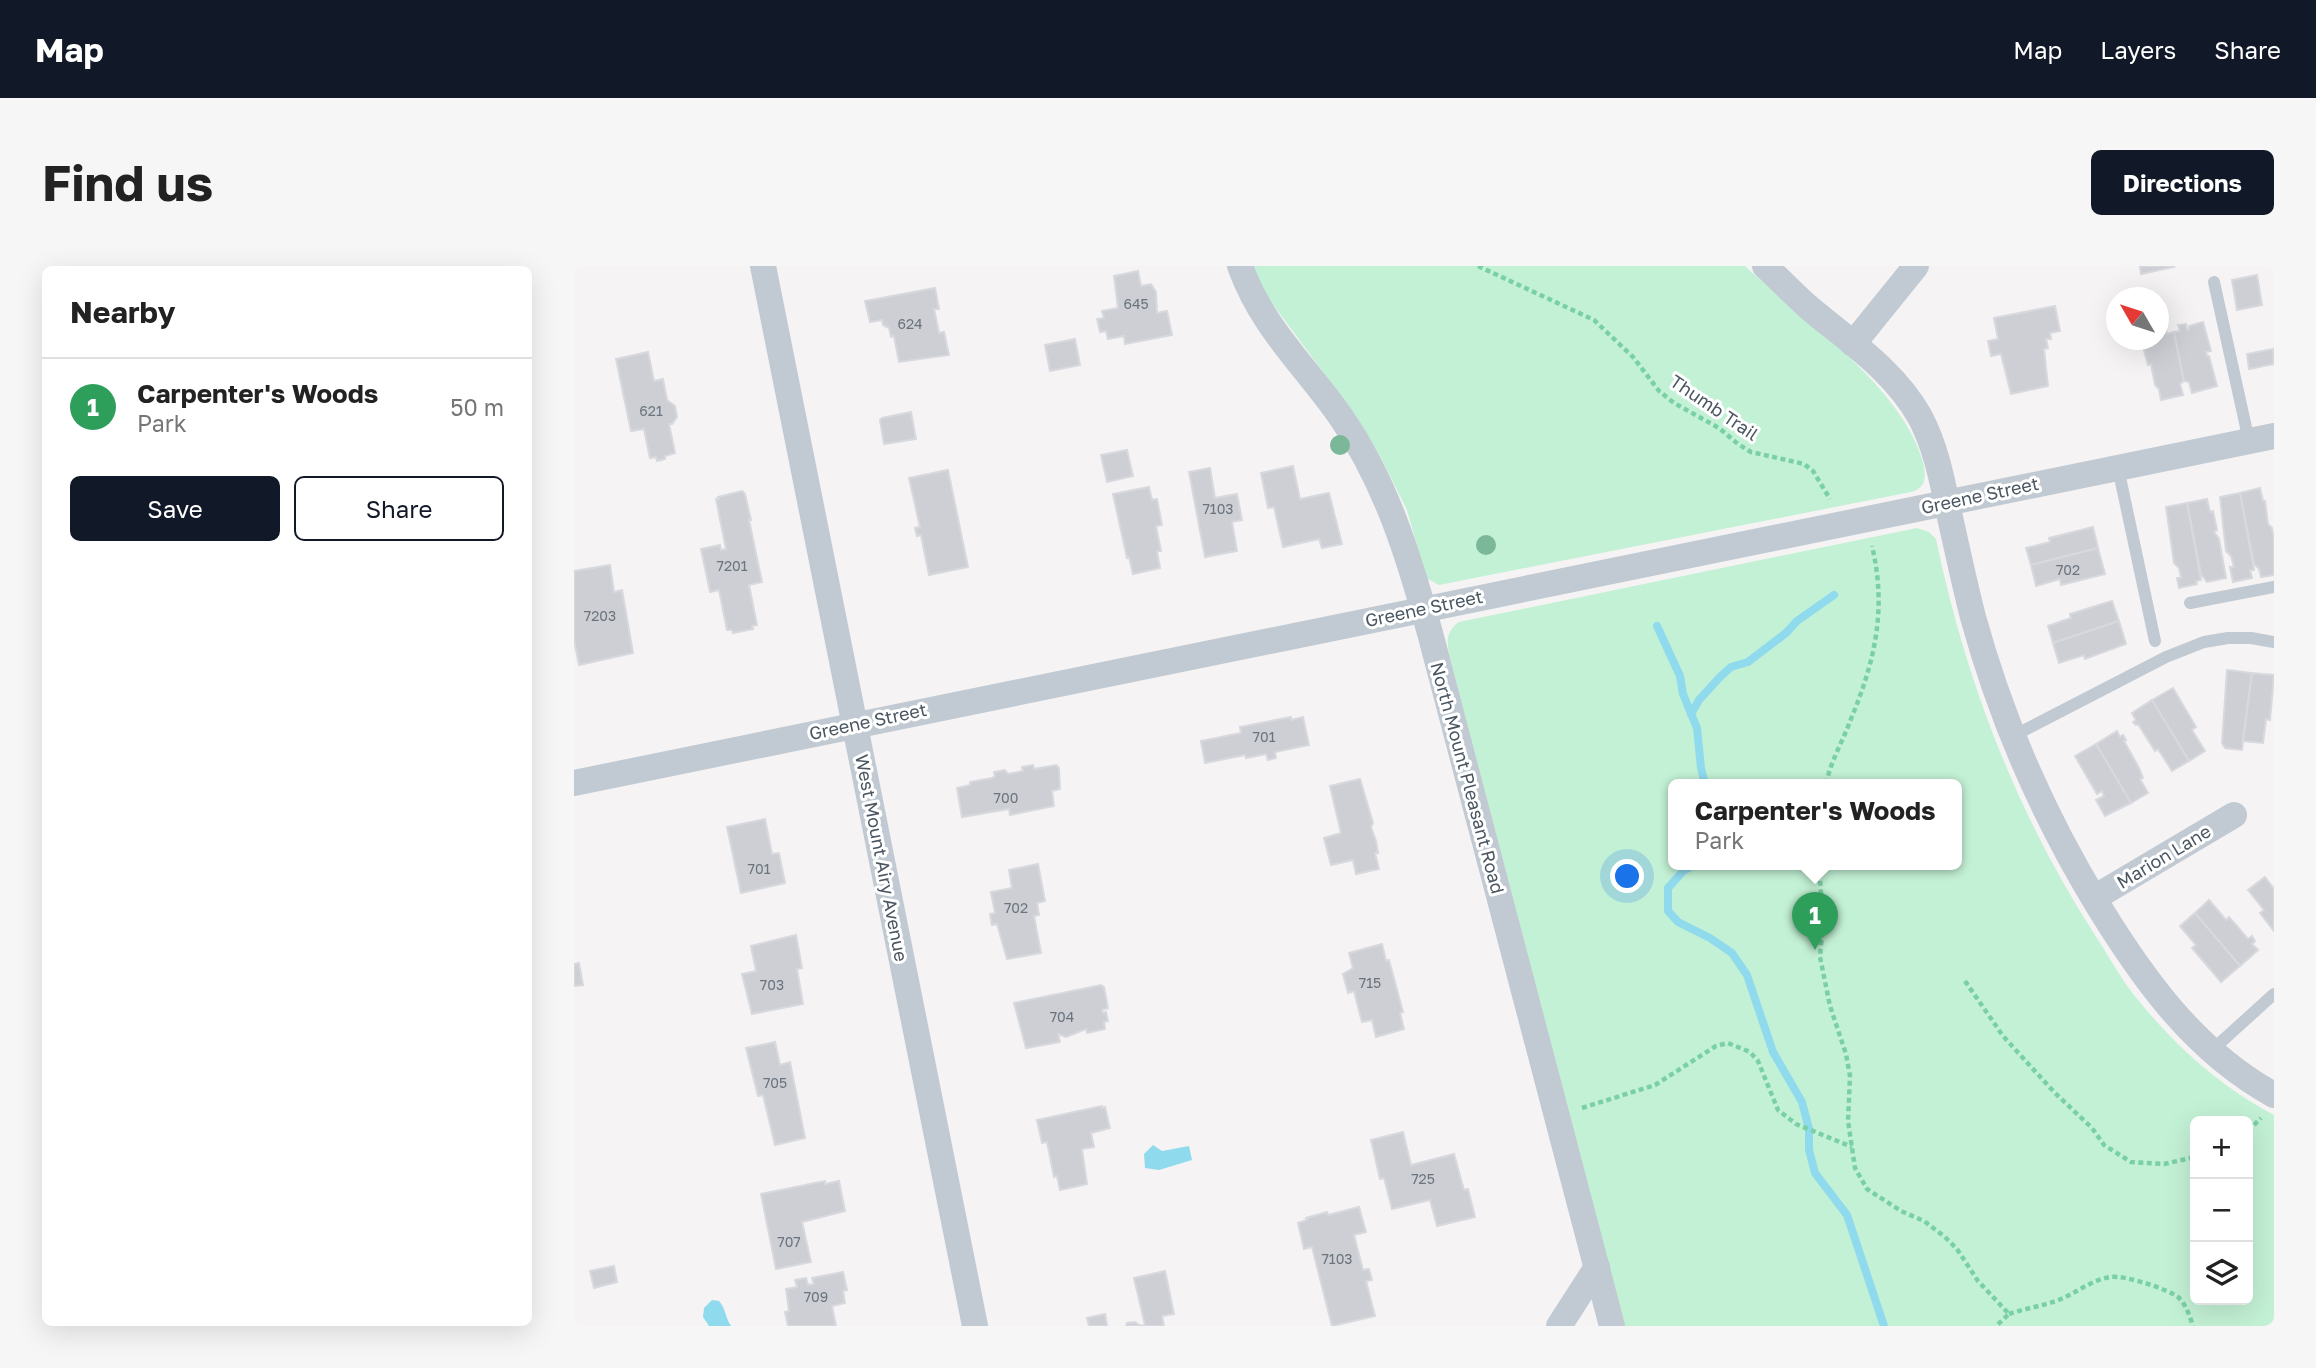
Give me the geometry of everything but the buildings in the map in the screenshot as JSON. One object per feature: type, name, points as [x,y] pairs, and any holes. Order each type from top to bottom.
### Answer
[{"type":"street","name":"West Mount Airy Avenue","points":[[763,266],[975,1326]]},
{"type":"street","name":"North Mount Pleasant Road","points":[[1240,266],[1252,295],[1277,337],[1340,416],[1370,464],[1403,542],[1612,1326]]},
{"type":"street","points":[[1765,266],[1853,344],[1909,399],[1930,439],[1982,651],[2013,736],[2047,815],[2094,898],[2147,981],[2211,1051],[2250,1081],[2268,1106]]},
{"type":"street","points":[[1853,344],[1916,266]]},
{"type":"street","name":"Greene Street","points":[[574,783],[2261,439]]},
{"type":"street","name":"Marion Lane","points":[[2094,898],[2234,815]]},
{"type":"street","points":[[1559,1326],[1597,1267]]},
{"type":"lane","points":[[2214,282],[2261,439]]},
{"type":"lane","points":[[2118,468],[2155,641]]},
{"type":"lane","points":[[2190,603],[2274,587]]},
{"type":"lane","points":[[2013,736],[2166,657],[2204,642],[2251,638],[2274,642]]},
{"type":"lane","points":[[2211,1051],[2274,994]]},
{"type":"path","name":"Thumb Trail","points":[[1478,266],[1594,320],[1633,356],[1659,391],[1674,403],[1719,428],[1751,452],[1804,464],[1813,471],[1830,499]]},
{"type":"path","points":[[1827,779],[1829,766],[1852,719],[1872,663],[1877,640],[1879,593],[1872,549]]},
{"type":"path","points":[[1820,870],[1824,923],[1821,957],[1830,1006],[1846,1054],[1850,1076],[1848,1121],[1855,1168],[1867,1189],[1900,1211],[1924,1221],[1945,1237],[1957,1249],[1978,1281],[2009,1314]]},
{"type":"path","points":[[1965,981],[2003,1036],[2054,1092],[2092,1128],[2104,1145],[2131,1162],[2164,1164],[2190,1158]]},
{"type":"path","points":[[1555,1117],[1655,1085],[1716,1046],[1728,1043],[1750,1052],[1758,1062],[1777,1110],[1796,1124],[1853,1147]]},
{"type":"path","points":[[2253,1125],[2268,1106]]},
{"type":"path","points":[[1996,1326],[2009,1314],[2061,1299],[2092,1282],[2112,1277],[2132,1279],[2177,1297],[2185,1306],[2193,1326]]},
{"type":"green space","points":[[1253,266],[1745,266],[1848,355],[1894,407],[1912,434],[1923,462],[1923,484],[1911,492],[1439,585],[1426,578],[1407,510],[1379,454],[1356,416],[1263,291]]},
{"type":"green space","points":[[1917,528],[1929,532],[1936,539],[1962,643],[1996,743],[2040,840],[2065,886],[2123,980],[2164,1030],[2234,1091],[2274,1115],[2274,1326],[1625,1326],[1452,666],[1448,647],[1450,631],[1459,622]]},
{"type":"water","points":[[1153,1145],[1162,1151],[1189,1146],[1192,1160],[1159,1170],[1145,1168],[1144,1154]]},
{"type":"water","points":[[712,1300],[719,1301],[731,1326],[709,1326],[703,1317],[704,1308]]},
{"type":"waterway","points":[[1691,714],[1699,700],[1731,667],[1748,662],[1786,633],[1797,621],[1834,595]]},
{"type":"waterway","points":[[1657,626],[1680,676],[1683,694],[1697,728],[1704,779]]},
{"type":"waterway","points":[[1685,870],[1668,888],[1668,911],[1678,922],[1732,953],[1747,975],[1773,1052],[1802,1102],[1815,1173],[1847,1215],[1884,1326]]},
{"type":"place","name":"Carpenter's Woods","points":[[1815,950]]}]
